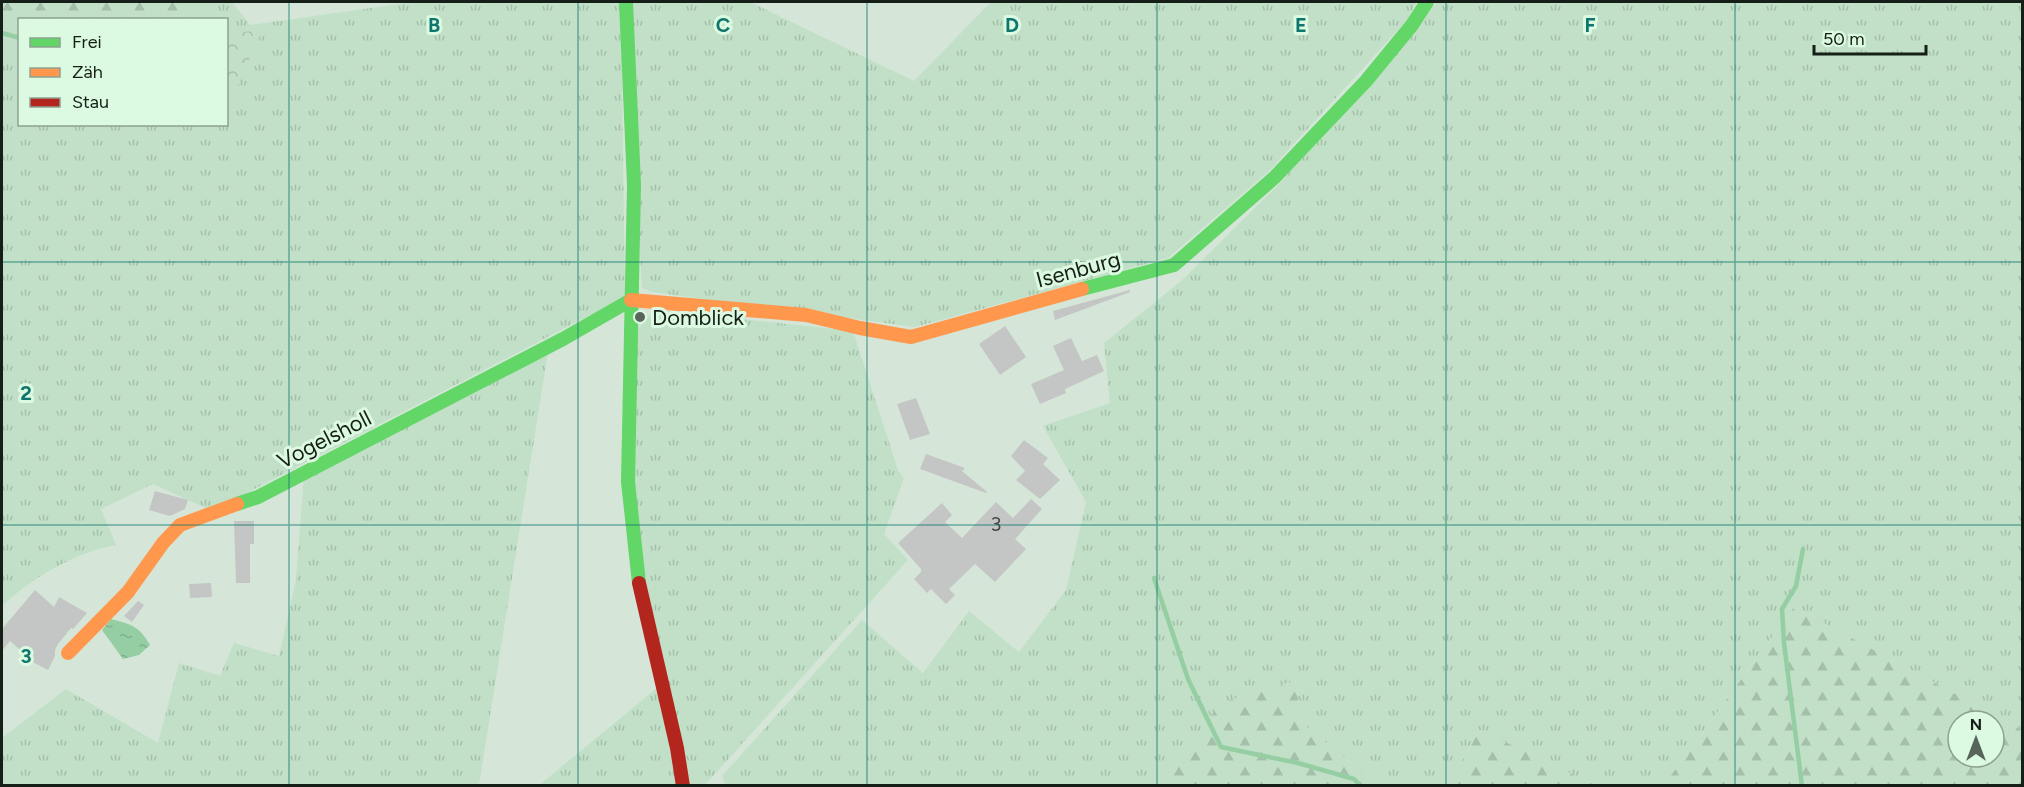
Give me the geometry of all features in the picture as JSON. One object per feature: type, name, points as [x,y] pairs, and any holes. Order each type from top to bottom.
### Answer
[{"type":"street","points":[[626,2],[634,185],[628,482],[637,576],[678,748],[683,786]]},
{"type":"street","name":"Isenburg","points":[[632,300],[806,315],[860,328],[912,336],[1174,265],[1282,169],[1366,81],[1412,25],[1427,2]]},
{"type":"street","name":"Vogelsholl","points":[[68,653],[128,592],[163,543],[180,525],[258,496],[563,339],[632,300]]},
{"type":"green space","points":[[2,2],[201,2],[200,18],[18,18],[18,62],[2,62]]},
{"type":"green space","points":[[201,2],[232,2],[250,25],[413,2],[621,2],[625,297],[212,511],[153,484],[101,509],[116,545],[86,553],[54,568],[26,586],[2,606],[2,62],[18,62],[18,126],[228,126],[228,18],[200,18]]},
{"type":"green space","points":[[626,2],[750,2],[914,81],[991,2],[1417,2],[1407,20],[1269,171],[1168,258],[915,327],[652,292],[642,288]]},
{"type":"green space","points":[[1437,2],[2022,2],[2022,730],[2006,721],[2006,709],[1983,709],[1794,607],[1664,785],[1595,785],[1480,730],[1448,785],[1378,785],[1302,723],[1295,681],[1220,703],[1167,778],[1170,785],[726,786],[722,776],[862,620],[923,673],[969,611],[1019,652],[1066,590],[1086,502],[1043,426],[1110,403],[1104,343],[1180,282],[1281,182]]},
{"type":"green space","points":[[263,29],[237,87],[228,85],[228,35]]},
{"type":"green space","points":[[2,32],[18,39],[18,52],[2,49]]},
{"type":"green space","points":[[655,310],[853,331],[898,470],[904,478],[884,534],[908,560],[705,785],[686,785],[643,576],[634,482],[637,330]]},
{"type":"green space","points":[[548,352],[479,785],[2,786],[2,738],[66,689],[158,743],[179,663],[220,676],[234,643],[279,656],[296,580],[304,475]]},
{"type":"green space","points":[[1794,607],[1983,709],[1946,709],[1946,769],[2006,769],[2006,721],[2022,730],[2022,785],[1664,785]]},
{"type":"green space","points":[[1295,681],[1302,723],[1378,785],[1170,785],[1167,778],[1220,703]]},
{"type":"green space","points":[[657,688],[679,785],[538,786]]},
{"type":"green space","points":[[1480,730],[1595,785],[1448,785]]},
{"type":"water","points":[[111,619],[134,627],[150,645],[139,655],[123,659],[102,630]]},
{"type":"building","points":[[1130,290],[1130,292],[1055,320],[1053,311]]},
{"type":"building","points":[[1005,326],[1026,357],[1000,375],[979,344]]},
{"type":"building","points":[[1071,338],[1082,361],[1097,355],[1104,371],[1065,389],[1066,393],[1040,404],[1031,384],[1064,370],[1053,346]]},
{"type":"building","points":[[916,398],[930,434],[910,440],[897,404]]},
{"type":"building","points":[[1024,440],[1048,458],[1043,464],[1060,480],[1040,499],[1016,480],[1025,471],[1011,456]]},
{"type":"building","points":[[926,454],[965,468],[962,471],[987,492],[920,469]]},
{"type":"building","points":[[155,491],[188,500],[185,509],[170,516],[149,510]]},
{"type":"building","points":[[1031,499],[1042,509],[1015,539],[1026,549],[995,582],[975,564],[949,589],[955,595],[946,604],[931,589],[927,593],[914,579],[921,569],[898,543],[942,503],[952,515],[945,522],[962,538],[996,502],[1013,518]]},
{"type":"building","points":[[234,521],[254,521],[254,544],[250,544],[250,583],[236,583]]},
{"type":"building","points":[[211,583],[212,597],[190,598],[189,584]]},
{"type":"building","points":[[35,590],[54,607],[59,597],[87,613],[58,644],[48,670],[25,658],[27,656],[10,641],[2,651],[2,629]]},
{"type":"building","points":[[138,601],[144,605],[132,622],[124,616]]},
{"type":"waterway","points":[[2,33],[18,37]]},
{"type":"waterway","points":[[1802,786],[1784,643],[1782,609],[1796,586],[1803,549]]},
{"type":"waterway","points":[[1154,578],[1188,679],[1221,747],[1298,763],[1354,779],[1361,786]]},
{"type":"traffic: fast","points":[[626,2],[634,185],[628,482],[639,583]]},
{"type":"traffic: fast","points":[[1082,289],[1174,265],[1275,177],[1366,81],[1412,25],[1427,2]]},
{"type":"traffic: fast","points":[[237,504],[258,497],[563,339],[631,300]]},
{"type":"traffic: slow","points":[[631,300],[806,315],[911,337],[1082,289]]},
{"type":"traffic: slow","points":[[68,653],[128,592],[163,543],[180,525],[237,504]]},
{"type":"traffic: jam","points":[[639,583],[677,748],[683,786]]},
{"type":"place","name":"Domblick","points":[[640,317]]}]
